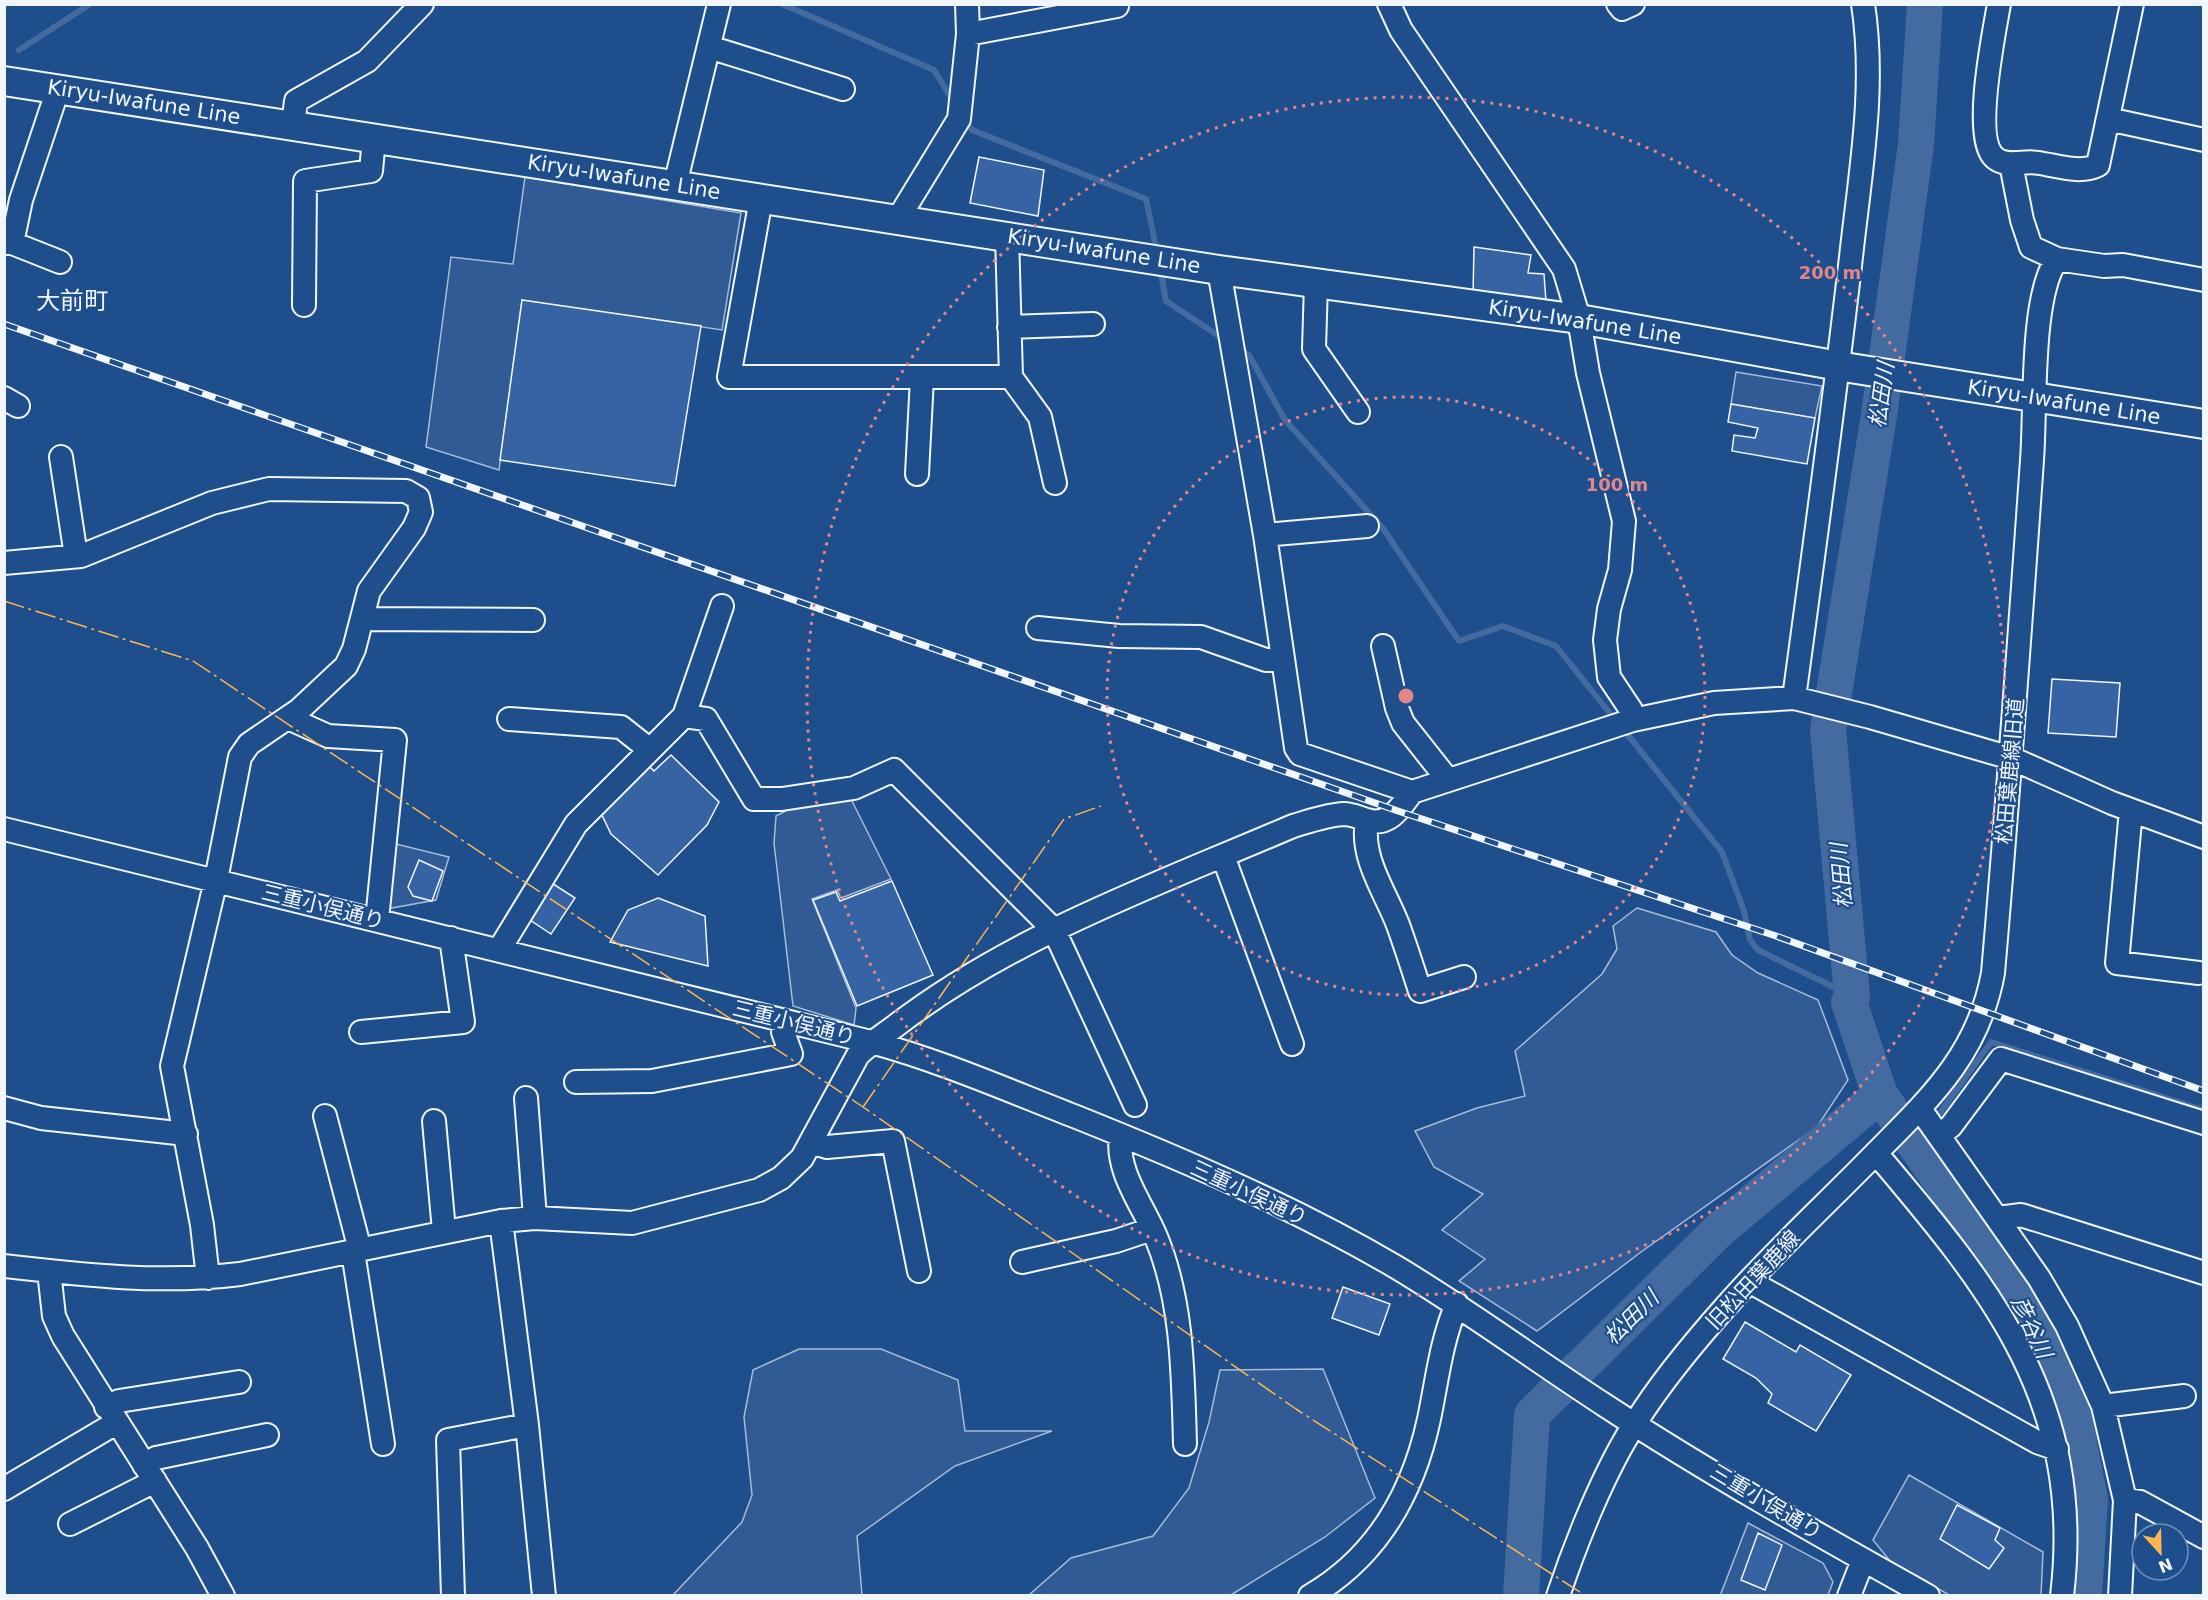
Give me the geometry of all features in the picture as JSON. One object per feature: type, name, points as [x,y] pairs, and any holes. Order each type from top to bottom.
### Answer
[{"type":"main road","name":"Kiryu-Iwafune Line","points":[[4,81],[1007,235],[1219,270],[1579,319],[1844,367],[2204,424]]},
{"type":"street","points":[[293,125],[296,101],[367,61],[422,4]]},
{"type":"street","points":[[675,185],[718,4]]},
{"type":"street","points":[[898,219],[959,119],[968,34],[968,4]]},
{"type":"street","points":[[1389,4],[1401,30],[1564,269],[1579,319],[1588,373],[1624,521],[1620,570],[1609,609],[1605,640],[1606,666],[1609,677],[1631,710],[1633,720]]},
{"type":"street","points":[[1618,4],[1622,9],[1633,4]]},
{"type":"street","points":[[1800,700],[1844,367],[1867,99],[1867,37],[1863,4]]},
{"type":"street","points":[[1999,4],[1987,70],[1985,136],[1988,149],[1994,158],[2011,164],[2026,161],[2090,169],[2098,165],[2132,4]]},
{"type":"street","points":[[968,34],[1117,6]]},
{"type":"street","points":[[709,47],[843,89]]},
{"type":"street","points":[[58,89],[8,243],[60,262]]},
{"type":"street","points":[[2108,119],[2204,140]]},
{"type":"street","points":[[304,305],[305,181],[371,171],[374,138]]},
{"type":"street","points":[[2011,164],[2022,220],[2031,247],[2056,259],[2104,266],[2122,265],[2204,280]]},
{"type":"street","points":[[761,199],[729,377],[1011,377]]},
{"type":"street","points":[[1007,235],[1011,377],[1040,417],[1055,483]]},
{"type":"street","name":"松田葉鹿線旧道","points":[[1927,1122],[1975,1034],[1990,990],[2011,758],[2036,399],[2039,310],[2048,271],[2056,259]]},
{"type":"street","points":[[1219,270],[1265,535],[1296,748],[1300,754],[1412,792]]},
{"type":"street","points":[[1316,283],[1314,349],[1358,412]]},
{"type":"street","points":[[1009,327],[1093,324]]},
{"type":"street","points":[[917,474],[922,378]]},
{"type":"street","points":[[61,458],[76,556]]},
{"type":"street","points":[[4,563],[76,556],[212,503],[268,489],[406,491],[418,498],[421,512],[414,528],[369,591],[354,650],[346,666],[288,718],[249,744],[240,757],[216,880],[172,1066],[202,1225],[208,1278]]},
{"type":"street","points":[[1265,535],[1367,526]]},
{"type":"street","points":[[499,950],[576,824],[684,716],[723,606]]},
{"type":"street","points":[[363,619],[533,620]]},
{"type":"street","points":[[1038,628],[1119,636],[1201,637],[1266,660],[1282,660]]},
{"type":"street","points":[[1383,646],[1397,708],[1403,723],[1448,780]]},
{"type":"street","points":[[4,1266],[173,1280],[208,1278],[501,1221],[535,1218],[632,1223],[759,1190],[782,1178],[802,1158],[858,1055],[871,1042],[958,981],[1054,930],[1223,856],[1325,816],[1347,814],[1367,820],[1387,820],[1398,811],[1412,792],[1633,720],[1714,702],[1800,700],[1870,717],[2011,758],[2131,810],[2204,837]]},
{"type":"street","points":[[684,716],[706,720],[754,799],[782,799],[854,788],[894,770],[1054,930],[1135,1105]]},
{"type":"street","points":[[288,718],[328,736],[395,740],[377,920]]},
{"type":"street","points":[[509,719],[621,727],[650,750]]},
{"type":"street","points":[[2131,810],[2117,963],[2199,973]]},
{"type":"street","points":[[1367,820],[1364,834],[1372,867],[1398,925],[1420,991],[1464,977]]},
{"type":"street","name":"三重小俣通り","points":[[4,829],[871,1042],[936,1062],[1121,1135],[1284,1208],[1383,1260],[1457,1304],[1634,1424],[1928,1596]]},
{"type":"street","points":[[1223,856],[1292,1044]]},
{"type":"street","points":[[361,1032],[464,1022],[451,938]]},
{"type":"street","points":[[576,1082],[652,1082],[791,1054],[783,1032],[785,1021]]},
{"type":"street","points":[[1927,1122],[1951,1126],[2001,1059],[2204,1123]]},
{"type":"street","points":[[526,1098],[535,1218]]},
{"type":"street","points":[[4,1108],[41,1118],[186,1134]]},
{"type":"street","points":[[325,1116],[356,1251],[383,1444]]},
{"type":"street","points":[[434,1121],[444,1231]]},
{"type":"street","points":[[1927,1122],[2039,1278],[2067,1326],[2103,1406],[2125,1500],[2120,1596]]},
{"type":"street","name":"旧松田葉鹿線","points":[[1634,1424],[1696,1342],[1749,1281],[1880,1149],[1927,1122]]},
{"type":"street","points":[[1121,1135],[1119,1150],[1122,1164],[1152,1229],[1176,1306],[1185,1444]]},
{"type":"street","points":[[811,1142],[827,1147],[892,1141],[919,1271]]},
{"type":"street","points":[[1880,1149],[2006,1321],[2043,1399],[2057,1449],[2065,1497],[2066,1542],[2062,1596]]},
{"type":"street","points":[[1998,1218],[2020,1215],[2204,1273]]},
{"type":"street","points":[[501,1221],[527,1425],[544,1596]]},
{"type":"street","points":[[1022,1262],[1116,1241],[1152,1229]]},
{"type":"street","points":[[49,1271],[54,1316],[63,1336],[197,1548],[222,1596]]},
{"type":"street","points":[[1749,1281],[2037,1442],[2057,1449]]},
{"type":"street","points":[[1310,1596],[1354,1564],[1386,1528],[1400,1504],[1419,1457],[1442,1347],[1457,1304]]},
{"type":"street","points":[[4,1489],[111,1415],[119,1401],[239,1382]]},
{"type":"street","points":[[2103,1406],[2184,1396]]},
{"type":"street","points":[[1558,1596],[1574,1551],[1634,1424]]},
{"type":"street","points":[[453,1596],[448,1440],[527,1425]]},
{"type":"street","points":[[70,1524],[149,1473],[156,1458],[267,1435]]},
{"type":"street","points":[[2125,1500],[2139,1502],[2204,1537]]},
{"type":"street","points":[[1849,1596],[1863,1560]]},
{"type":"shaded area","points":[[525,177],[741,213],[722,330],[522,300],[499,470],[426,447],[451,257],[513,264]]},
{"type":"shaded area","points":[[1736,372],[1822,386],[1815,418],[1731,404]]},
{"type":"shaded area","points":[[850,797],[891,879],[841,898],[837,890],[812,899],[856,1008],[854,1025],[793,1006],[774,843],[776,816],[789,809]]},
{"type":"shaded area","points":[[396,844],[449,857],[436,900],[386,909]]},
{"type":"shaded area","points":[[1637,908],[1716,932],[1732,955],[1758,973],[1818,1000],[1848,1080],[1817,1127],[1641,1252],[1537,1331],[1459,1281],[1485,1259],[1442,1230],[1483,1194],[1434,1167],[1415,1131],[1477,1108],[1525,1096],[1515,1051],[1602,974],[1617,949],[1613,926]]},
{"type":"shaded area","points":[[799,1349],[881,1349],[958,1380],[965,1431],[1052,1431],[955,1466],[857,1536],[862,1595],[673,1595],[742,1522],[752,1495],[744,1417],[753,1370]]},
{"type":"shaded area","points":[[1323,1369],[1375,1498],[1325,1537],[1231,1595],[1029,1595],[1071,1558],[1153,1536],[1189,1488],[1209,1422],[1220,1370]]},
{"type":"shaded area","points":[[1909,1475],[2043,1552],[2041,1595],[1949,1595],[1890,1561],[1873,1540]]},
{"type":"shaded area","points":[[1748,1523],[1823,1563],[1833,1582],[1828,1595],[1720,1596]]},
{"type":"building","points":[[979,157],[1044,170],[1038,216],[970,203]]},
{"type":"building","points":[[1474,247],[1531,255],[1528,273],[1544,274],[1546,302],[1473,295]]},
{"type":"building","points":[[522,300],[701,326],[675,486],[500,460]]},
{"type":"building","points":[[1731,404],[1815,418],[1807,464],[1732,451],[1734,435],[1755,438],[1758,428],[1728,422]]},
{"type":"building","points":[[2052,679],[2120,683],[2116,737],[2048,733]]},
{"type":"building","points":[[671,755],[719,802],[707,825],[658,875],[611,834],[600,811],[649,766],[654,771]]},
{"type":"building","points":[[419,860],[443,871],[432,901],[413,896],[408,887]]},
{"type":"building","points":[[547,880],[575,898],[551,934],[524,916]]},
{"type":"building","points":[[892,881],[933,975],[857,1006],[813,900],[836,892],[840,901]]},
{"type":"building","points":[[658,898],[705,916],[708,966],[610,942],[628,910]]},
{"type":"building","points":[[1343,1287],[1390,1304],[1379,1335],[1332,1318]]},
{"type":"building","points":[[1745,1322],[1796,1352],[1800,1345],[1851,1375],[1816,1431],[1768,1403],[1772,1394],[1756,1378],[1723,1359]]},
{"type":"building","points":[[1957,1505],[2000,1528],[1995,1540],[2004,1548],[1989,1569],[1940,1539]]},
{"type":"building","points":[[1758,1533],[1782,1545],[1765,1590],[1741,1580]]},
{"type":"waterway","points":[[19,50],[90,4]]},
{"type":"waterway","points":[[782,4],[934,70],[953,101]]},
{"type":"waterway","name":"松田川","points":[[1521,1596],[1532,1415],[1717,1232],[1880,1095],[1849,1002],[1852,996],[1828,730],[1879,415],[1916,144],[1925,4]]},
{"type":"waterway","points":[[965,120],[972,130],[1146,199],[1157,252]]},
{"type":"waterway","points":[[1160,268],[1166,301],[1225,340]]},
{"type":"waterway","points":[[1238,348],[1249,355],[1285,420],[1382,527],[1459,641],[1503,626],[1556,646],[1616,721]]},
{"type":"waterway","points":[[1623,729],[1722,852],[1744,911],[1750,940],[1758,950],[1852,996]]},
{"type":"waterway","points":[[1934,1121],[1991,1042],[2204,1110]]},
{"type":"waterway","name":"彦谷川","points":[[1880,1095],[2010,1279],[2041,1340],[2074,1418],[2090,1500],[2084,1596]]},
{"type":"waterway","points":[[1911,1142],[1927,1128]]},
{"type":"railway","points":[[4,324],[1398,811],[1776,936],[2204,1091]]},
{"type":"power","points":[[4,601],[193,661],[863,1107],[1296,1409],[1586,1596]]},
{"type":"power","points":[[863,1107],[1064,819],[1101,806]]},
{"type":"district","name":"大前町","points":[[72,301]]}]
